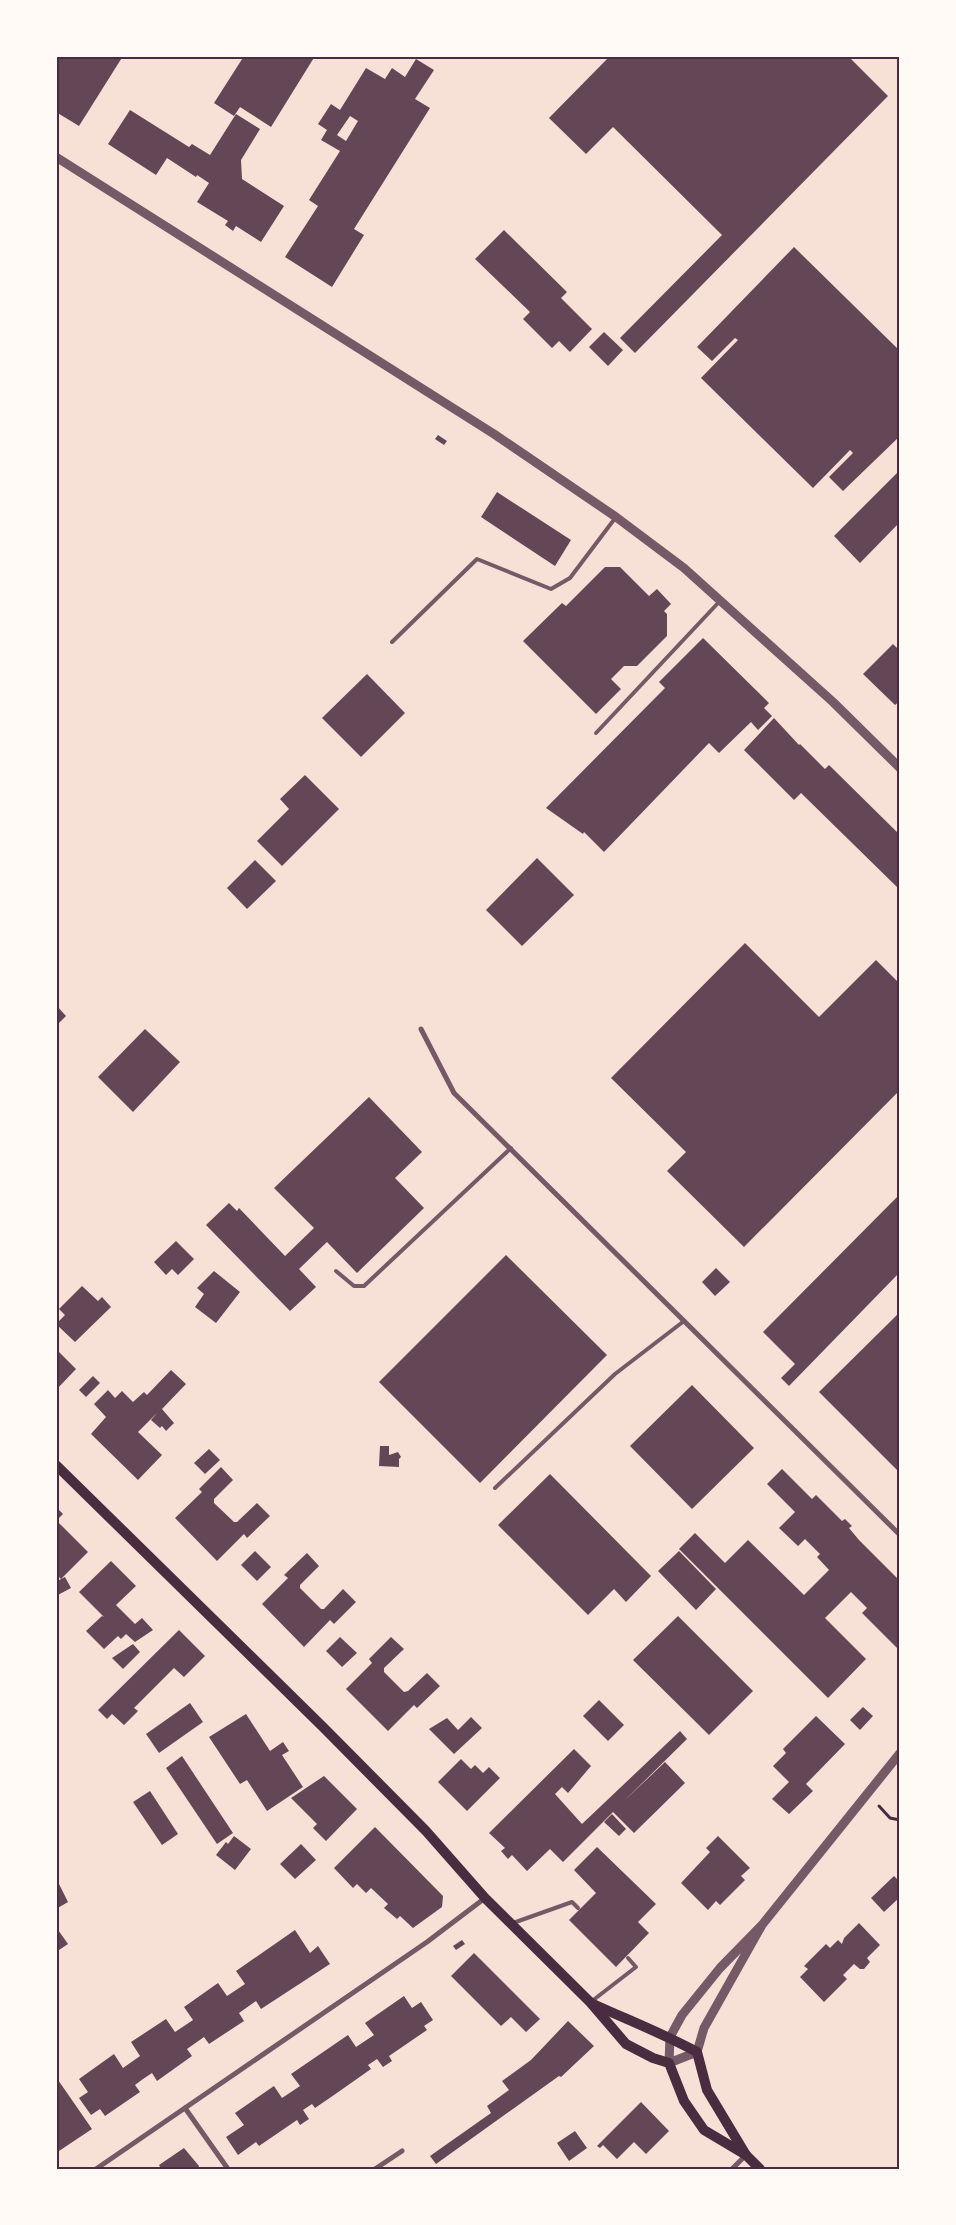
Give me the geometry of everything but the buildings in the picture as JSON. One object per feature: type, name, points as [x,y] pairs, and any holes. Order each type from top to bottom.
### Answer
[{"type":"main road","points":[[56,1465],[337,1741],[426,1832],[485,1898],[590,2002],[626,2044],[669,2064],[684,2101],[704,2130],[746,2155]]},
{"type":"main road","points":[[590,2002],[640,2026],[670,2037],[697,2052],[707,2090],[746,2155],[760,2169]]},
{"type":"street","points":[[56,157],[494,434],[616,517],[684,568],[721,600],[833,702],[900,768]]},
{"type":"street","points":[[421,1029],[454,1092],[900,1535]]},
{"type":"street","points":[[762,1925],[704,2028],[697,2052],[669,2064],[670,2037],[682,2015],[720,1968],[762,1925],[900,1753]]},
{"type":"street","points":[[96,2169],[428,1942],[485,1898]]},
{"type":"street","points":[[185,2108],[228,2169]]},
{"type":"street","points":[[375,2169],[402,2151]]},
{"type":"street","points":[[732,2169],[746,2155]]},
{"type":"lane","points":[[392,642],[477,559],[551,589],[570,578],[616,517]]},
{"type":"lane","points":[[596,733],[721,600]]},
{"type":"lane","points":[[336,1271],[354,1286],[364,1286],[510,1148]]},
{"type":"lane","points":[[495,1488],[615,1374],[684,1321]]},
{"type":"lane","points":[[511,1924],[572,1902],[578,1908]]},
{"type":"lane","points":[[590,2002],[636,1968],[628,1958]]},
{"type":"path","points":[[867,1795],[890,1818],[900,1820]]}]
